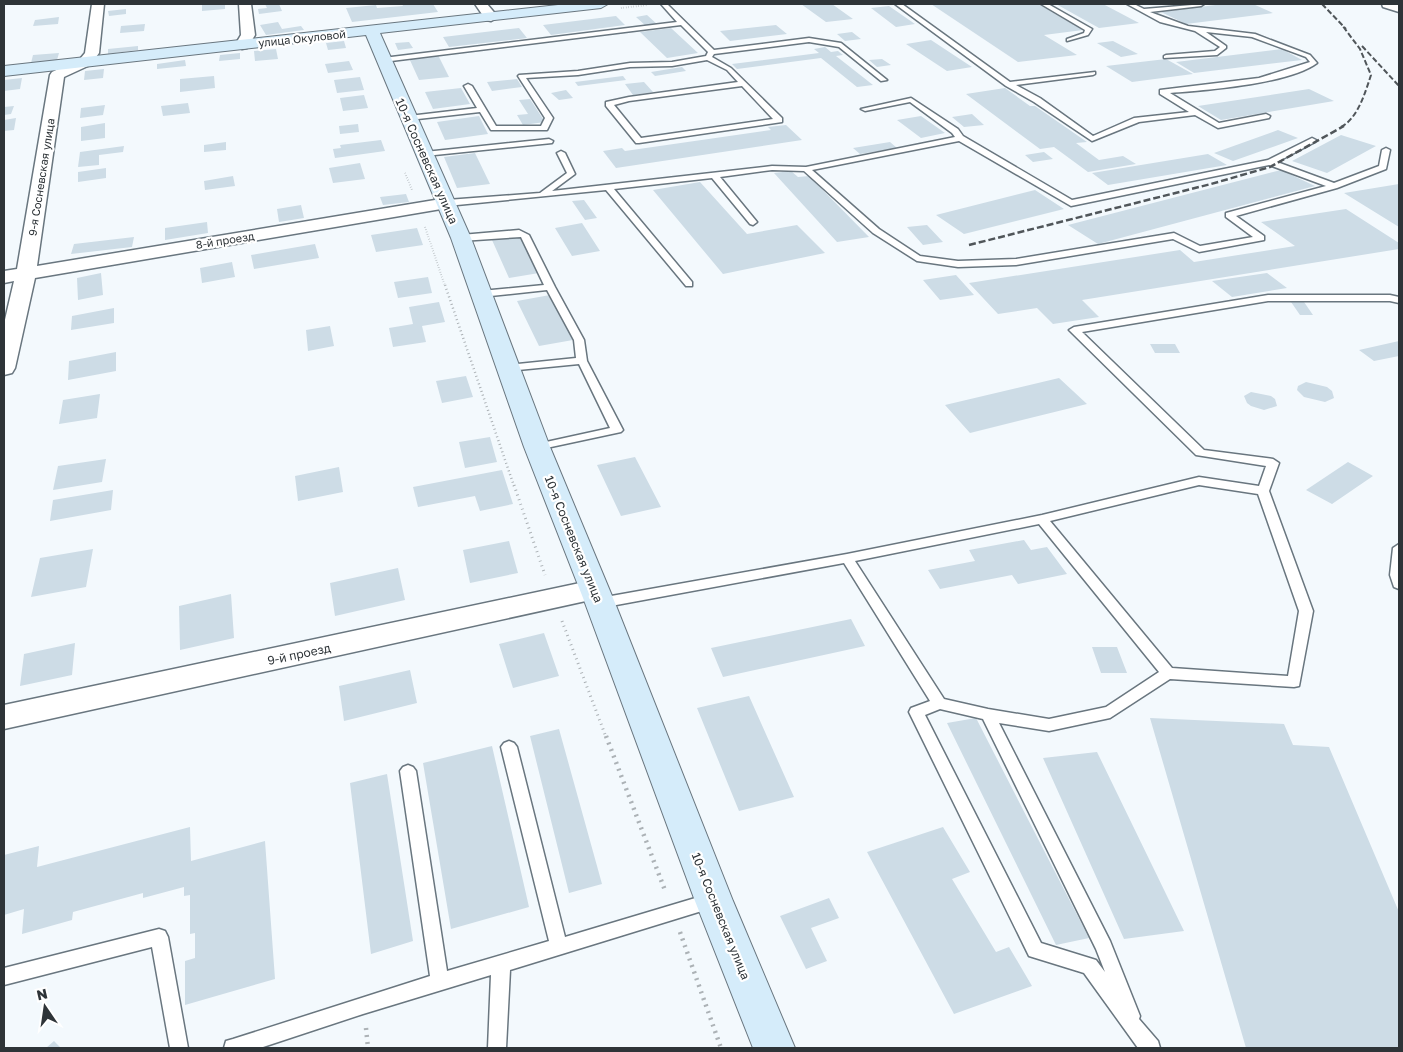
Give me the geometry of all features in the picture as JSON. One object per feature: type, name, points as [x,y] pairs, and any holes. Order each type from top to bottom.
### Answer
[{"type":"street","points":[[85,62],[92,53],[98,4]]},
{"type":"street","points":[[242,45],[248,35],[245,4]]},
{"type":"street","points":[[481,4],[491,17]]},
{"type":"street","name":"улица Окуловой","points":[[4,71],[601,4]]},
{"type":"street","points":[[1388,4],[1399,8]]},
{"type":"street","name":"10-я Сосневская улица","points":[[372,31],[409,118],[415,163],[447,203],[537,447],[597,596],[714,901],[774,1048]]},
{"type":"street","name":"9-я Сосневская улица","points":[[4,368],[26,273],[57,75],[85,62]]},
{"type":"street","name":"8-й проезд","points":[[4,276],[447,203]]},
{"type":"street","name":"9-й проезд","points":[[4,717],[553,599],[597,596]]},
{"type":"lane","points":[[664,4],[710,55],[729,69],[779,120],[639,141],[609,104],[630,98],[743,84]]},
{"type":"lane","points":[[898,4],[1008,84],[1037,100],[1092,139],[1137,120],[1196,113]]},
{"type":"lane","points":[[1044,4],[1089,29],[1086,34],[1069,40]]},
{"type":"lane","points":[[1130,4],[1179,27],[1253,35],[1308,56],[1314,63],[1295,72],[1249,82],[1163,92],[1218,126],[1266,116]]},
{"type":"lane","points":[[1143,11],[1201,4]]},
{"type":"lane","points":[[383,60],[682,23]]},
{"type":"lane","points":[[1166,57],[1216,53],[1224,47],[1198,29]]},
{"type":"lane","points":[[468,86],[494,128],[544,128],[549,118],[521,76],[578,73],[630,65],[672,64],[710,55],[810,40],[840,45],[883,80]]},
{"type":"lane","points":[[1008,84],[1093,73]]},
{"type":"lane","points":[[865,109],[911,100],[955,131],[960,138],[1071,203],[1270,162],[1312,140]]},
{"type":"lane","points":[[409,118],[482,110]]},
{"type":"lane","points":[[447,203],[542,195],[772,168],[806,169],[960,138]]},
{"type":"lane","points":[[415,163],[549,141]]},
{"type":"lane","points":[[806,169],[876,231],[917,258],[958,264],[1016,262],[1174,236],[1199,249],[1261,238],[1229,215],[1334,186],[1384,167],[1386,150]]},
{"type":"lane","points":[[542,195],[571,174],[561,152]]},
{"type":"lane","points":[[1270,162],[1334,186]]},
{"type":"lane","points":[[713,174],[753,222]]},
{"type":"lane","points":[[608,187],[690,284]]},
{"type":"lane","points":[[461,238],[519,233],[525,235],[550,287],[579,340],[582,361],[617,430],[537,447]]},
{"type":"lane","points":[[481,294],[550,287]]},
{"type":"lane","points":[[1145,1042],[1090,966],[1035,950],[916,712],[939,703],[988,715],[1049,725],[1110,712],[1168,672],[1294,682],[1306,611],[1263,491],[1273,462],[1200,453],[1074,330],[1268,298],[1390,298],[1399,300]]},
{"type":"lane","points":[[508,368],[582,361]]},
{"type":"lane","points":[[597,596],[847,558],[1042,519],[1199,481],[1263,491]]},
{"type":"lane","points":[[1042,519],[1168,672]]},
{"type":"lane","points":[[1399,548],[1397,575],[1399,584]]},
{"type":"lane","points":[[847,558],[939,703]]},
{"type":"lane","points":[[988,715],[1104,947],[1145,1042]]},
{"type":"lane","points":[[509,747],[559,946]]},
{"type":"lane","points":[[408,771],[440,982]]},
{"type":"lane","points":[[233,1048],[501,963],[714,901]]},
{"type":"lane","points":[[4,976],[159,937],[179,1048]]},
{"type":"lane","points":[[497,1048],[501,963]]},
{"type":"path","points":[[415,163],[418,208],[553,599],[673,912],[721,1048]]},
{"type":"building","points":[[202,4],[225,4],[225,9],[202,11]]},
{"type":"building","points":[[265,4],[279,4],[282,11],[259,14],[258,9],[267,8]]},
{"type":"building","points":[[402,4],[433,4],[438,12],[352,22],[346,8],[376,5],[377,8],[403,6]]},
{"type":"building","points":[[801,4],[832,4],[853,19],[826,22]]},
{"type":"building","points":[[931,4],[1038,4],[1083,30],[1044,35],[1077,55],[1018,62]]},
{"type":"building","points":[[1056,4],[1103,4],[1139,23],[1099,28]]},
{"type":"building","points":[[1223,4],[1253,4],[1273,13],[1186,24],[1161,12]]},
{"type":"building","points":[[889,6],[915,24],[896,27],[871,8]]},
{"type":"building","points":[[126,9],[126,14],[109,16],[108,11]]},
{"type":"building","points":[[647,15],[658,25],[646,26],[636,17]]},
{"type":"building","points":[[616,16],[625,25],[551,35],[543,25]]},
{"type":"building","points":[[59,17],[58,24],[33,26],[35,20]]},
{"type":"building","points":[[278,22],[282,29],[301,26],[304,30],[266,35],[260,25]]},
{"type":"building","points":[[145,24],[144,31],[120,33],[121,26]]},
{"type":"building","points":[[776,25],[787,34],[730,41],[720,31]]},
{"type":"building","points":[[519,28],[527,38],[449,47],[443,37]]},
{"type":"building","points":[[671,28],[698,53],[667,58],[640,32]]},
{"type":"building","points":[[852,32],[861,39],[845,41],[837,34]]},
{"type":"building","points":[[931,40],[972,67],[947,71],[906,44]]},
{"type":"building","points":[[344,41],[346,48],[328,50],[326,43]]},
{"type":"building","points":[[1113,41],[1138,54],[1121,57],[1097,43]]},
{"type":"building","points":[[409,42],[413,48],[398,50],[395,43]]},
{"type":"building","points":[[138,46],[138,50],[108,54],[108,49]]},
{"type":"building","points":[[825,47],[831,52],[838,51],[843,55],[836,56],[873,85],[857,87],[821,58],[737,69],[732,64],[819,53],[814,49]]},
{"type":"building","points":[[276,49],[278,59],[255,61],[254,51]]},
{"type":"building","points":[[1282,49],[1302,60],[1194,73],[1176,62]]},
{"type":"building","points":[[59,53],[57,60],[31,63],[33,55]]},
{"type":"building","points":[[240,53],[240,59],[219,61],[220,55]]},
{"type":"building","points":[[438,55],[449,77],[419,80],[409,58]]},
{"type":"building","points":[[882,59],[891,65],[877,67],[869,60]]},
{"type":"building","points":[[1166,59],[1193,74],[1132,82],[1106,66]]},
{"type":"building","points":[[185,60],[186,66],[157,69],[157,64]]},
{"type":"building","points":[[349,61],[353,70],[328,73],[325,64]]},
{"type":"building","points":[[682,67],[686,71],[655,76],[651,72]]},
{"type":"building","points":[[104,69],[103,78],[84,80],[85,71]]},
{"type":"building","points":[[214,76],[215,88],[180,92],[180,79]]},
{"type":"building","points":[[623,76],[626,80],[578,86],[575,82]]},
{"type":"building","points":[[360,77],[364,90],[337,93],[334,80]]},
{"type":"building","points":[[22,78],[20,89],[4,91],[4,80]]},
{"type":"building","points":[[517,79],[522,87],[492,91],[487,82]]},
{"type":"building","points":[[644,82],[653,92],[633,95],[625,84]]},
{"type":"building","points":[[461,88],[470,104],[433,109],[425,92]]},
{"type":"building","points":[[1005,88],[1087,142],[1076,143],[1099,160],[1123,156],[1136,164],[1088,172],[1054,147],[1040,149],[966,94]]},
{"type":"building","points":[[1309,89],[1334,101],[1221,120],[1198,106]]},
{"type":"building","points":[[566,90],[573,98],[559,100],[551,93]]},
{"type":"building","points":[[364,95],[368,108],[343,111],[340,98]]},
{"type":"building","points":[[530,99],[545,122],[523,125],[517,115],[528,114],[519,100]]},
{"type":"building","points":[[188,103],[190,113],[163,116],[161,106]]},
{"type":"building","points":[[105,105],[103,115],[80,118],[81,108]]},
{"type":"building","points":[[14,106],[11,114],[4,115],[4,107]]},
{"type":"building","points":[[972,114],[984,125],[964,127],[952,117]]},
{"type":"building","points":[[479,116],[488,134],[445,140],[437,122]]},
{"type":"building","points":[[921,116],[945,133],[921,138],[897,120]]},
{"type":"building","points":[[16,118],[14,130],[4,131],[4,120]]},
{"type":"building","points":[[105,123],[105,138],[81,141],[81,127]]},
{"type":"building","points":[[358,124],[359,132],[340,134],[339,126]]},
{"type":"building","points":[[786,125],[802,140],[616,168],[603,151],[622,148],[625,151],[771,130],[768,127]]},
{"type":"building","points":[[1278,130],[1298,138],[1233,161],[1214,153]]},
{"type":"building","points":[[1341,135],[1376,146],[1327,173],[1292,161]]},
{"type":"building","points":[[381,140],[385,151],[335,158],[333,149],[341,148],[340,145]]},
{"type":"building","points":[[226,142],[226,150],[204,152],[204,145]]},
{"type":"building","points":[[890,142],[897,148],[860,154],[853,148]]},
{"type":"building","points":[[124,146],[123,152],[99,155],[99,165],[78,167],[80,152]]},
{"type":"building","points":[[1044,152],[1053,159],[1033,162],[1025,155]]},
{"type":"building","points":[[475,153],[490,184],[457,188],[444,157]]},
{"type":"building","points":[[1208,154],[1227,165],[1108,185],[1092,173]]},
{"type":"building","points":[[360,163],[365,179],[333,183],[329,168]]},
{"type":"building","points":[[106,168],[106,178],[78,182],[78,172]]},
{"type":"building","points":[[1281,170],[1315,186],[1098,244],[1068,225]]},
{"type":"building","points":[[791,171],[798,177],[809,176],[869,237],[837,242],[774,173]]},
{"type":"building","points":[[233,176],[235,186],[205,190],[204,181]]},
{"type":"building","points":[[700,182],[747,234],[797,225],[825,253],[723,274],[653,190]]},
{"type":"building","points":[[1399,184],[1399,227],[1344,193]]},
{"type":"building","points":[[1035,190],[1064,209],[964,234],[936,215]]},
{"type":"building","points":[[406,194],[409,202],[383,205],[380,197]]},
{"type":"building","points":[[584,200],[597,218],[585,220],[572,201]]},
{"type":"building","points":[[301,205],[304,218],[279,222],[277,209]]},
{"type":"building","points":[[1346,209],[1399,243],[1399,249],[1082,300],[1099,317],[1053,324],[1037,308],[998,314],[969,283],[1180,250],[1194,262],[1295,246],[1261,222]]},
{"type":"building","points":[[207,222],[208,233],[165,240],[165,228]]},
{"type":"building","points":[[582,223],[600,251],[572,256],[555,228]]},
{"type":"building","points":[[927,225],[943,242],[923,245],[907,227]]},
{"type":"building","points":[[417,228],[423,245],[376,252],[371,235]]},
{"type":"building","points":[[520,236],[539,273],[509,278],[492,240]]},
{"type":"building","points":[[134,237],[132,247],[71,254],[74,244]]},
{"type":"building","points":[[315,244],[319,258],[254,269],[251,255]]},
{"type":"building","points":[[232,262],[235,277],[202,283],[200,268]]},
{"type":"building","points":[[101,273],[103,295],[78,300],[77,278]]},
{"type":"building","points":[[1267,273],[1287,288],[1232,297],[1212,281]]},
{"type":"building","points":[[956,275],[974,295],[940,300],[923,280]]},
{"type":"building","points":[[428,277],[432,293],[398,298],[394,282]]},
{"type":"building","points":[[550,295],[573,340],[539,346],[517,301]]},
{"type":"building","points":[[439,302],[445,322],[422,326],[426,342],[393,347],[389,328],[413,324],[409,307]]},
{"type":"building","points":[[1291,302],[1304,302],[1313,315],[1300,315]]},
{"type":"building","points":[[114,308],[114,323],[71,330],[72,316]]},
{"type":"building","points":[[330,326],[334,346],[308,351],[306,330]]},
{"type":"building","points":[[1399,341],[1399,356],[1374,361],[1359,350]]},
{"type":"building","points":[[1150,344],[1175,344],[1180,353],[1155,353]]},
{"type":"building","points":[[116,352],[116,371],[68,380],[69,361]]},
{"type":"building","points":[[466,376],[473,397],[442,403],[436,381]]},
{"type":"building","points":[[1059,378],[1087,404],[970,433],[945,405]]},
{"type":"building","points":[[1306,382],[1327,387],[1332,391],[1334,398],[1325,402],[1304,397],[1297,390],[1298,386]]},
{"type":"building","points":[[1251,392],[1271,396],[1275,399],[1277,406],[1264,410],[1251,406],[1247,403],[1244,396]]},
{"type":"building","points":[[100,394],[97,418],[59,424],[63,400]]},
{"type":"building","points":[[490,437],[497,462],[465,468],[459,442]]},
{"type":"building","points":[[635,457],[661,507],[621,516],[597,465]]},
{"type":"building","points":[[106,459],[102,482],[53,490],[58,466]]},
{"type":"building","points":[[1348,462],[1373,476],[1332,504],[1306,490]]},
{"type":"building","points":[[339,467],[343,492],[298,501],[295,476]]},
{"type":"building","points":[[502,470],[513,504],[480,511],[475,496],[418,507],[413,487]]},
{"type":"building","points":[[113,490],[111,510],[50,521],[53,500]]},
{"type":"building","points":[[1024,540],[1031,550],[1047,547],[1067,574],[1018,584],[1012,575],[940,589],[928,570],[975,561],[969,550]]},
{"type":"building","points":[[509,541],[518,573],[470,583],[463,550]]},
{"type":"building","points":[[93,549],[86,587],[31,597],[40,558]]},
{"type":"building","points":[[398,568],[405,600],[335,616],[330,583]]},
{"type":"building","points":[[231,594],[234,638],[180,650],[179,606]]},
{"type":"building","points":[[851,619],[865,646],[723,677],[711,648]]},
{"type":"building","points":[[544,633],[559,676],[513,688],[499,644]]},
{"type":"building","points":[[75,643],[72,675],[20,686],[24,654]]},
{"type":"building","points":[[1092,647],[1117,647],[1127,673],[1101,673]]},
{"type":"building","points":[[410,670],[417,703],[344,721],[339,686]]},
{"type":"building","points":[[749,696],[794,797],[739,811],[697,708]]},
{"type":"building","points":[[976,718],[1089,938],[1056,945],[947,723]]},
{"type":"building","points":[[1150,718],[1284,724],[1293,745],[1329,747],[1399,912],[1399,1048],[1246,1048]]},
{"type":"building","points":[[559,729],[602,884],[569,893],[530,736]]},
{"type":"building","points":[[492,746],[529,907],[451,929],[423,763]]},
{"type":"building","points":[[1097,752],[1184,931],[1124,939],[1043,758]]},
{"type":"building","points":[[387,774],[413,941],[371,954],[350,783]]},
{"type":"building","points":[[190,827],[191,861],[265,841],[275,979],[185,1005],[185,961],[195,958],[195,933],[190,934],[190,895],[184,896],[184,887],[143,898],[143,893],[73,912],[72,920],[22,934],[24,909],[4,915],[4,855],[39,846],[37,867]]},
{"type":"building","points":[[943,827],[970,872],[952,879],[996,952],[1009,947],[1032,986],[954,1014],[867,852]]},
{"type":"building","points":[[829,898],[839,918],[811,928],[827,961],[806,969],[780,916]]},
{"type":"building","points":[[54,1041],[61,1048],[46,1048]]},
{"type":"railway","points":[[1322,4],[1346,29]]},
{"type":"railway","points":[[1341,127],[1352,118],[1363,97],[1371,75],[1360,49],[1342,25]]},
{"type":"railway","points":[[1362,46],[1399,86]]},
{"type":"railway","points":[[969,245],[1211,184],[1270,167],[1344,126]]}]
